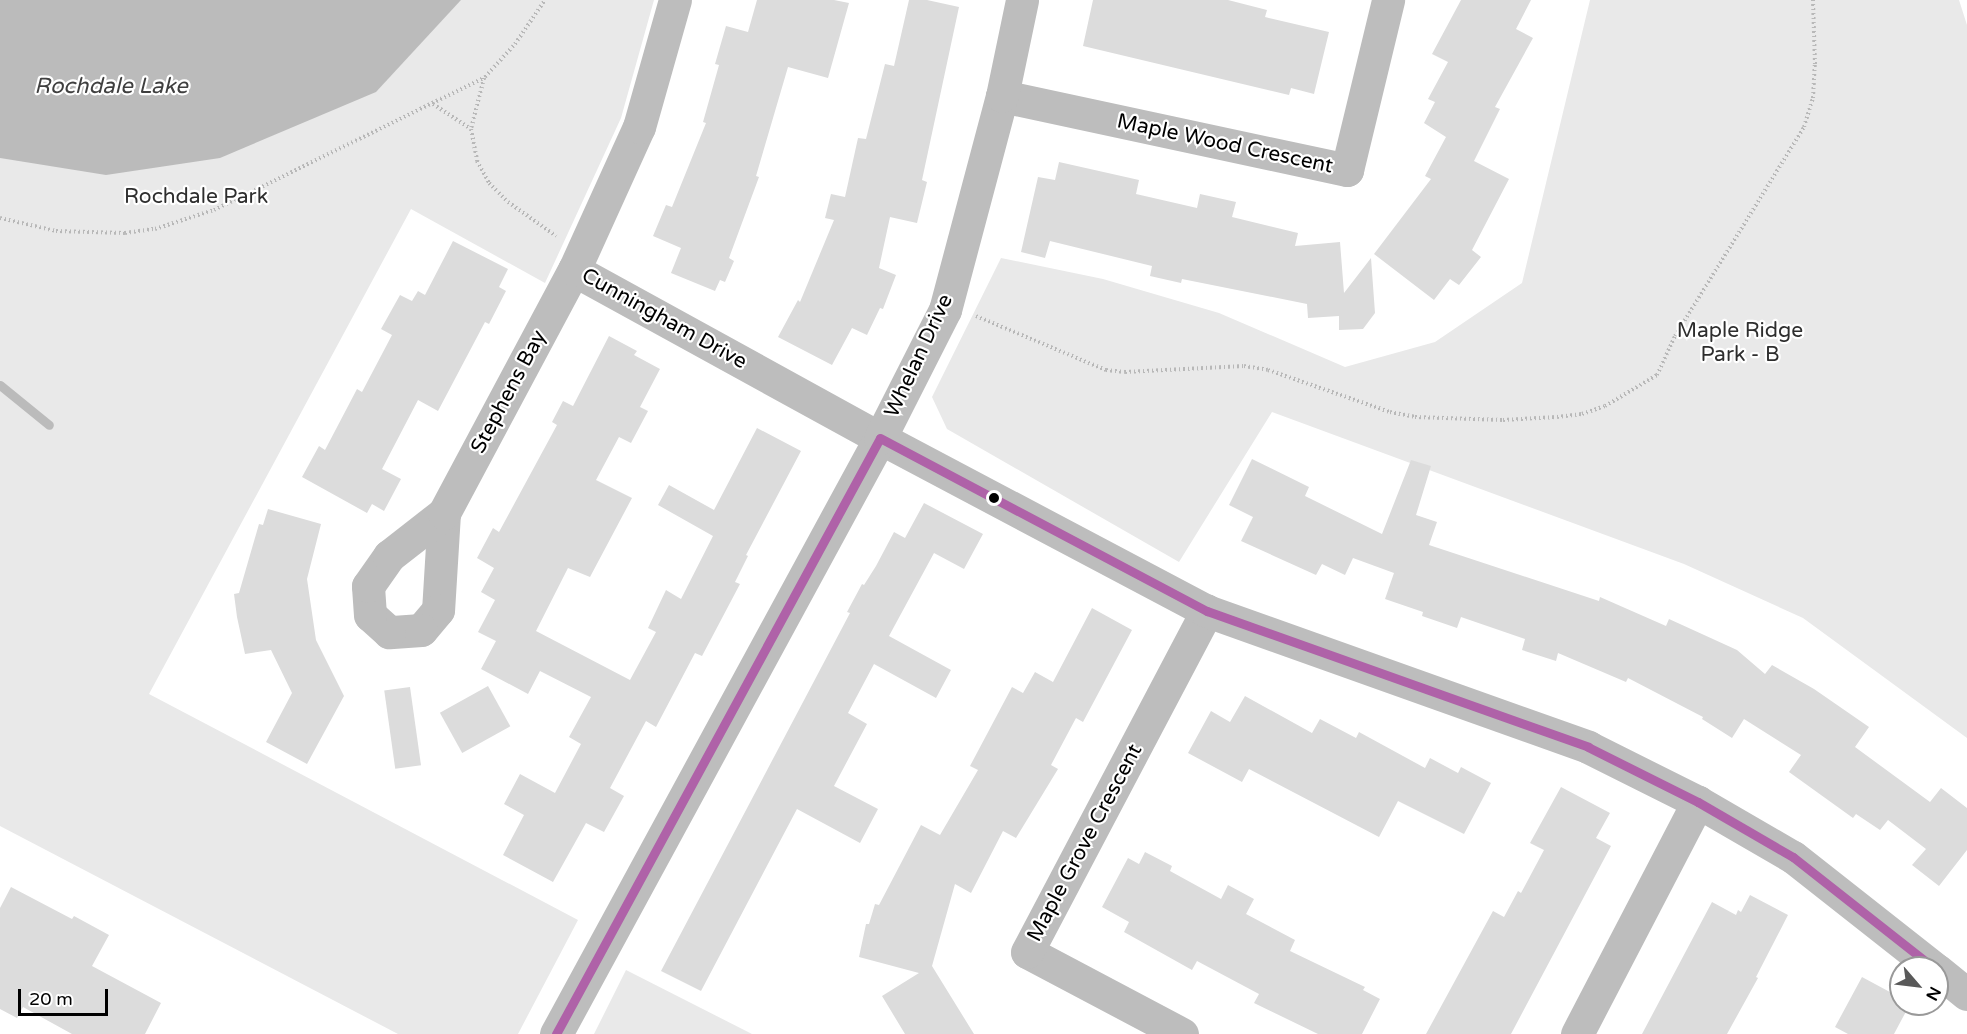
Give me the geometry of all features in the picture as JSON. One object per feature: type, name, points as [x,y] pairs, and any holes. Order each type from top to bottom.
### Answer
[{"type":"street","name":"Cunningham Drive","points":[[675,0],[639,127],[579,259],[879,438],[1207,611],[1588,747],[1698,802],[1793,858],[1919,956]]},
{"type":"street","name":"Whelan Drive","points":[[556,1034],[879,438],[945,310],[1002,96],[1022,0]]},
{"type":"street","name":"Maple Wood Crescent","points":[[1002,96],[1347,170],[1388,0]]},
{"type":"street","name":"Stephens Bay","points":[[444,513],[579,259]]},
{"type":"street","name":"Maple Grove Crescent","points":[[1182,1034],[1027,952],[1207,611]]},
{"type":"street","points":[[1577,1034],[1698,802]]},
{"type":"street","name":"Cunningham Drive","points":[[1949,979],[1967,994]]},
{"type":"path","points":[[0,218],[32,227],[92,234],[155,229],[214,210],[433,105],[485,77],[515,44],[545,0]]},
{"type":"path","points":[[945,310],[977,317],[1106,370],[1125,372],[1244,366],[1268,370],[1390,412],[1415,417],[1503,420],[1557,417],[1582,414],[1605,406],[1657,375],[1675,336],[1804,127],[1813,98],[1815,64],[1813,0]]},
{"type":"path","points":[[485,77],[471,129],[477,160],[489,183],[523,215],[579,259]]},
{"type":"path","points":[[433,105],[471,129]]},
{"type":"green space","name":"Rochdale Park","points":[[0,0],[654,0],[621,118],[545,283],[411,209],[149,694],[578,920],[518,1034],[398,1034],[0,826]]},
{"type":"green space","name":"Maple Ridge Park - B","points":[[1590,0],[1959,0],[1967,25],[1967,738],[1803,618],[1684,564],[1272,412],[1179,562],[947,429],[932,397],[1001,258],[1103,279],[1219,313],[1345,367],[1435,342],[1522,283]]},
{"type":"green space","points":[[626,970],[752,1034],[594,1034]]},
{"type":"water","name":"Rochdale Lake","points":[[0,0],[461,0],[376,92],[220,158],[106,175],[0,158]]},
{"type":"building","points":[[757,0],[834,0],[849,3],[828,78],[788,67],[756,176],[759,177],[729,258],[734,261],[725,282],[720,280],[715,291],[671,273],[681,248],[653,236],[666,205],[672,207],[706,123],[703,122],[719,65],[715,64],[726,26],[748,32]]},
{"type":"building","points":[[909,0],[927,0],[959,7],[922,180],[927,182],[917,223],[890,217],[879,268],[896,275],[883,309],[880,308],[867,335],[852,328],[832,365],[778,337],[798,300],[800,302],[834,220],[825,218],[831,194],[845,197],[858,138],[866,139],[885,64],[894,66]]},
{"type":"building","points":[[1093,0],[1228,0],[1267,10],[1265,17],[1329,32],[1314,94],[1291,88],[1289,95],[1083,46]]},
{"type":"building","points":[[1461,0],[1531,0],[1516,29],[1533,38],[1495,107],[1500,109],[1474,161],[1509,179],[1472,250],[1481,257],[1459,285],[1450,279],[1434,300],[1374,254],[1431,179],[1425,176],[1446,137],[1424,123],[1435,102],[1428,99],[1448,62],[1432,54]]},
{"type":"building","points":[[1059,162],[1139,180],[1136,194],[1197,208],[1200,194],[1236,202],[1232,217],[1298,233],[1295,246],[1340,242],[1344,293],[1371,258],[1375,313],[1363,329],[1339,330],[1339,316],[1308,318],[1307,304],[1182,279],[1181,283],[1150,276],[1152,266],[1050,241],[1045,258],[1021,252],[1038,177],[1055,180]]},
{"type":"building","points":[[453,241],[508,269],[499,287],[506,291],[489,324],[485,322],[438,411],[418,400],[382,469],[401,479],[384,511],[372,504],[367,513],[302,477],[319,446],[325,450],[357,389],[362,392],[392,335],[381,329],[400,295],[412,301],[418,291],[425,295]]},
{"type":"building","points":[[609,336],[637,351],[634,355],[660,369],[640,407],[648,411],[631,443],[619,437],[596,480],[632,498],[590,577],[568,568],[536,631],[630,680],[656,632],[648,628],[666,590],[681,599],[713,536],[658,505],[669,485],[714,510],[757,428],[801,451],[746,555],[748,556],[735,582],[740,584],[702,656],[695,653],[656,727],[646,721],[610,788],[624,796],[604,832],[586,823],[553,882],[503,855],[524,815],[504,804],[520,774],[555,793],[581,744],[569,737],[591,697],[540,671],[528,694],[481,669],[496,641],[478,632],[495,600],[481,592],[494,568],[477,558],[493,528],[499,532],[557,425],[552,422],[563,401],[573,406]]},
{"type":"building","points":[[1252,459],[1309,487],[1305,496],[1382,534],[1411,460],[1431,466],[1416,515],[1437,522],[1429,545],[1599,601],[1600,597],[1666,626],[1669,619],[1737,650],[1765,674],[1772,665],[1814,689],[1869,727],[1855,747],[1930,802],[1941,788],[1967,808],[1967,850],[1939,886],[1912,865],[1926,849],[1888,820],[1880,830],[1856,814],[1853,818],[1789,772],[1801,755],[1744,719],[1732,738],[1702,719],[1703,717],[1628,678],[1626,682],[1558,653],[1556,661],[1522,650],[1525,639],[1461,617],[1457,628],[1422,616],[1423,612],[1385,599],[1394,573],[1353,558],[1345,575],[1322,564],[1316,575],[1241,541],[1253,517],[1229,505]]},
{"type":"building","points":[[924,503],[983,534],[964,569],[934,553],[889,636],[951,670],[936,698],[874,664],[848,713],[867,724],[834,786],[878,809],[860,843],[797,809],[701,991],[661,971],[850,613],[847,612],[862,584],[864,585],[876,566],[894,532],[905,538]]},
{"type":"building","points":[[268,509],[321,524],[307,579],[316,640],[344,696],[307,764],[266,742],[292,693],[271,650],[245,654],[237,617],[234,594],[239,593],[259,524],[263,525]]},
{"type":"building","points":[[1092,608],[1132,630],[1083,722],[1076,718],[1051,765],[1058,769],[1016,838],[1003,831],[971,893],[955,884],[932,966],[974,1034],[905,1034],[882,996],[919,973],[859,957],[866,924],[869,924],[875,904],[879,905],[921,825],[940,835],[978,770],[970,766],[1012,687],[1023,693],[1035,672],[1053,682]]},
{"type":"building","points":[[488,686],[510,726],[462,753],[440,713]]},
{"type":"building","points":[[410,687],[421,765],[395,769],[384,691]]},
{"type":"building","points":[[1245,696],[1312,733],[1320,719],[1356,738],[1359,732],[1425,768],[1430,758],[1458,773],[1461,767],[1491,783],[1464,834],[1398,801],[1379,837],[1249,769],[1242,782],[1188,753],[1211,711],[1230,722]]},
{"type":"building","points":[[1561,787],[1610,813],[1596,838],[1611,846],[1511,1034],[1426,1034],[1493,911],[1504,917],[1518,891],[1521,893],[1544,850],[1530,843]]},
{"type":"building","points":[[1145,852],[1172,866],[1170,871],[1221,899],[1228,885],[1254,899],[1246,914],[1295,940],[1290,951],[1365,987],[1363,990],[1380,999],[1362,1034],[1318,1034],[1254,1003],[1259,994],[1197,961],[1192,970],[1124,932],[1129,922],[1102,907],[1128,858],[1139,864]]},
{"type":"building","points":[[11,887],[72,919],[74,916],[109,935],[92,966],[161,1003],[145,1034],[72,1034],[23,1007],[17,1018],[0,1009],[0,908]]},
{"type":"building","points":[[1750,895],[1788,915],[1756,977],[1758,978],[1727,1034],[1642,1034],[1712,902],[1736,915],[1738,910],[1741,912]]},
{"type":"building","points":[[1862,977],[1889,992],[1889,1016],[1904,1016],[1894,1034],[1848,1034],[1835,1027]]},
{"type":"waterway","points":[[0,385],[49,425]]},
{"type":"transit line","points":[[556,1034],[880,438],[1207,611],[1588,747],[1698,802],[1793,857],[1919,956]]}]
